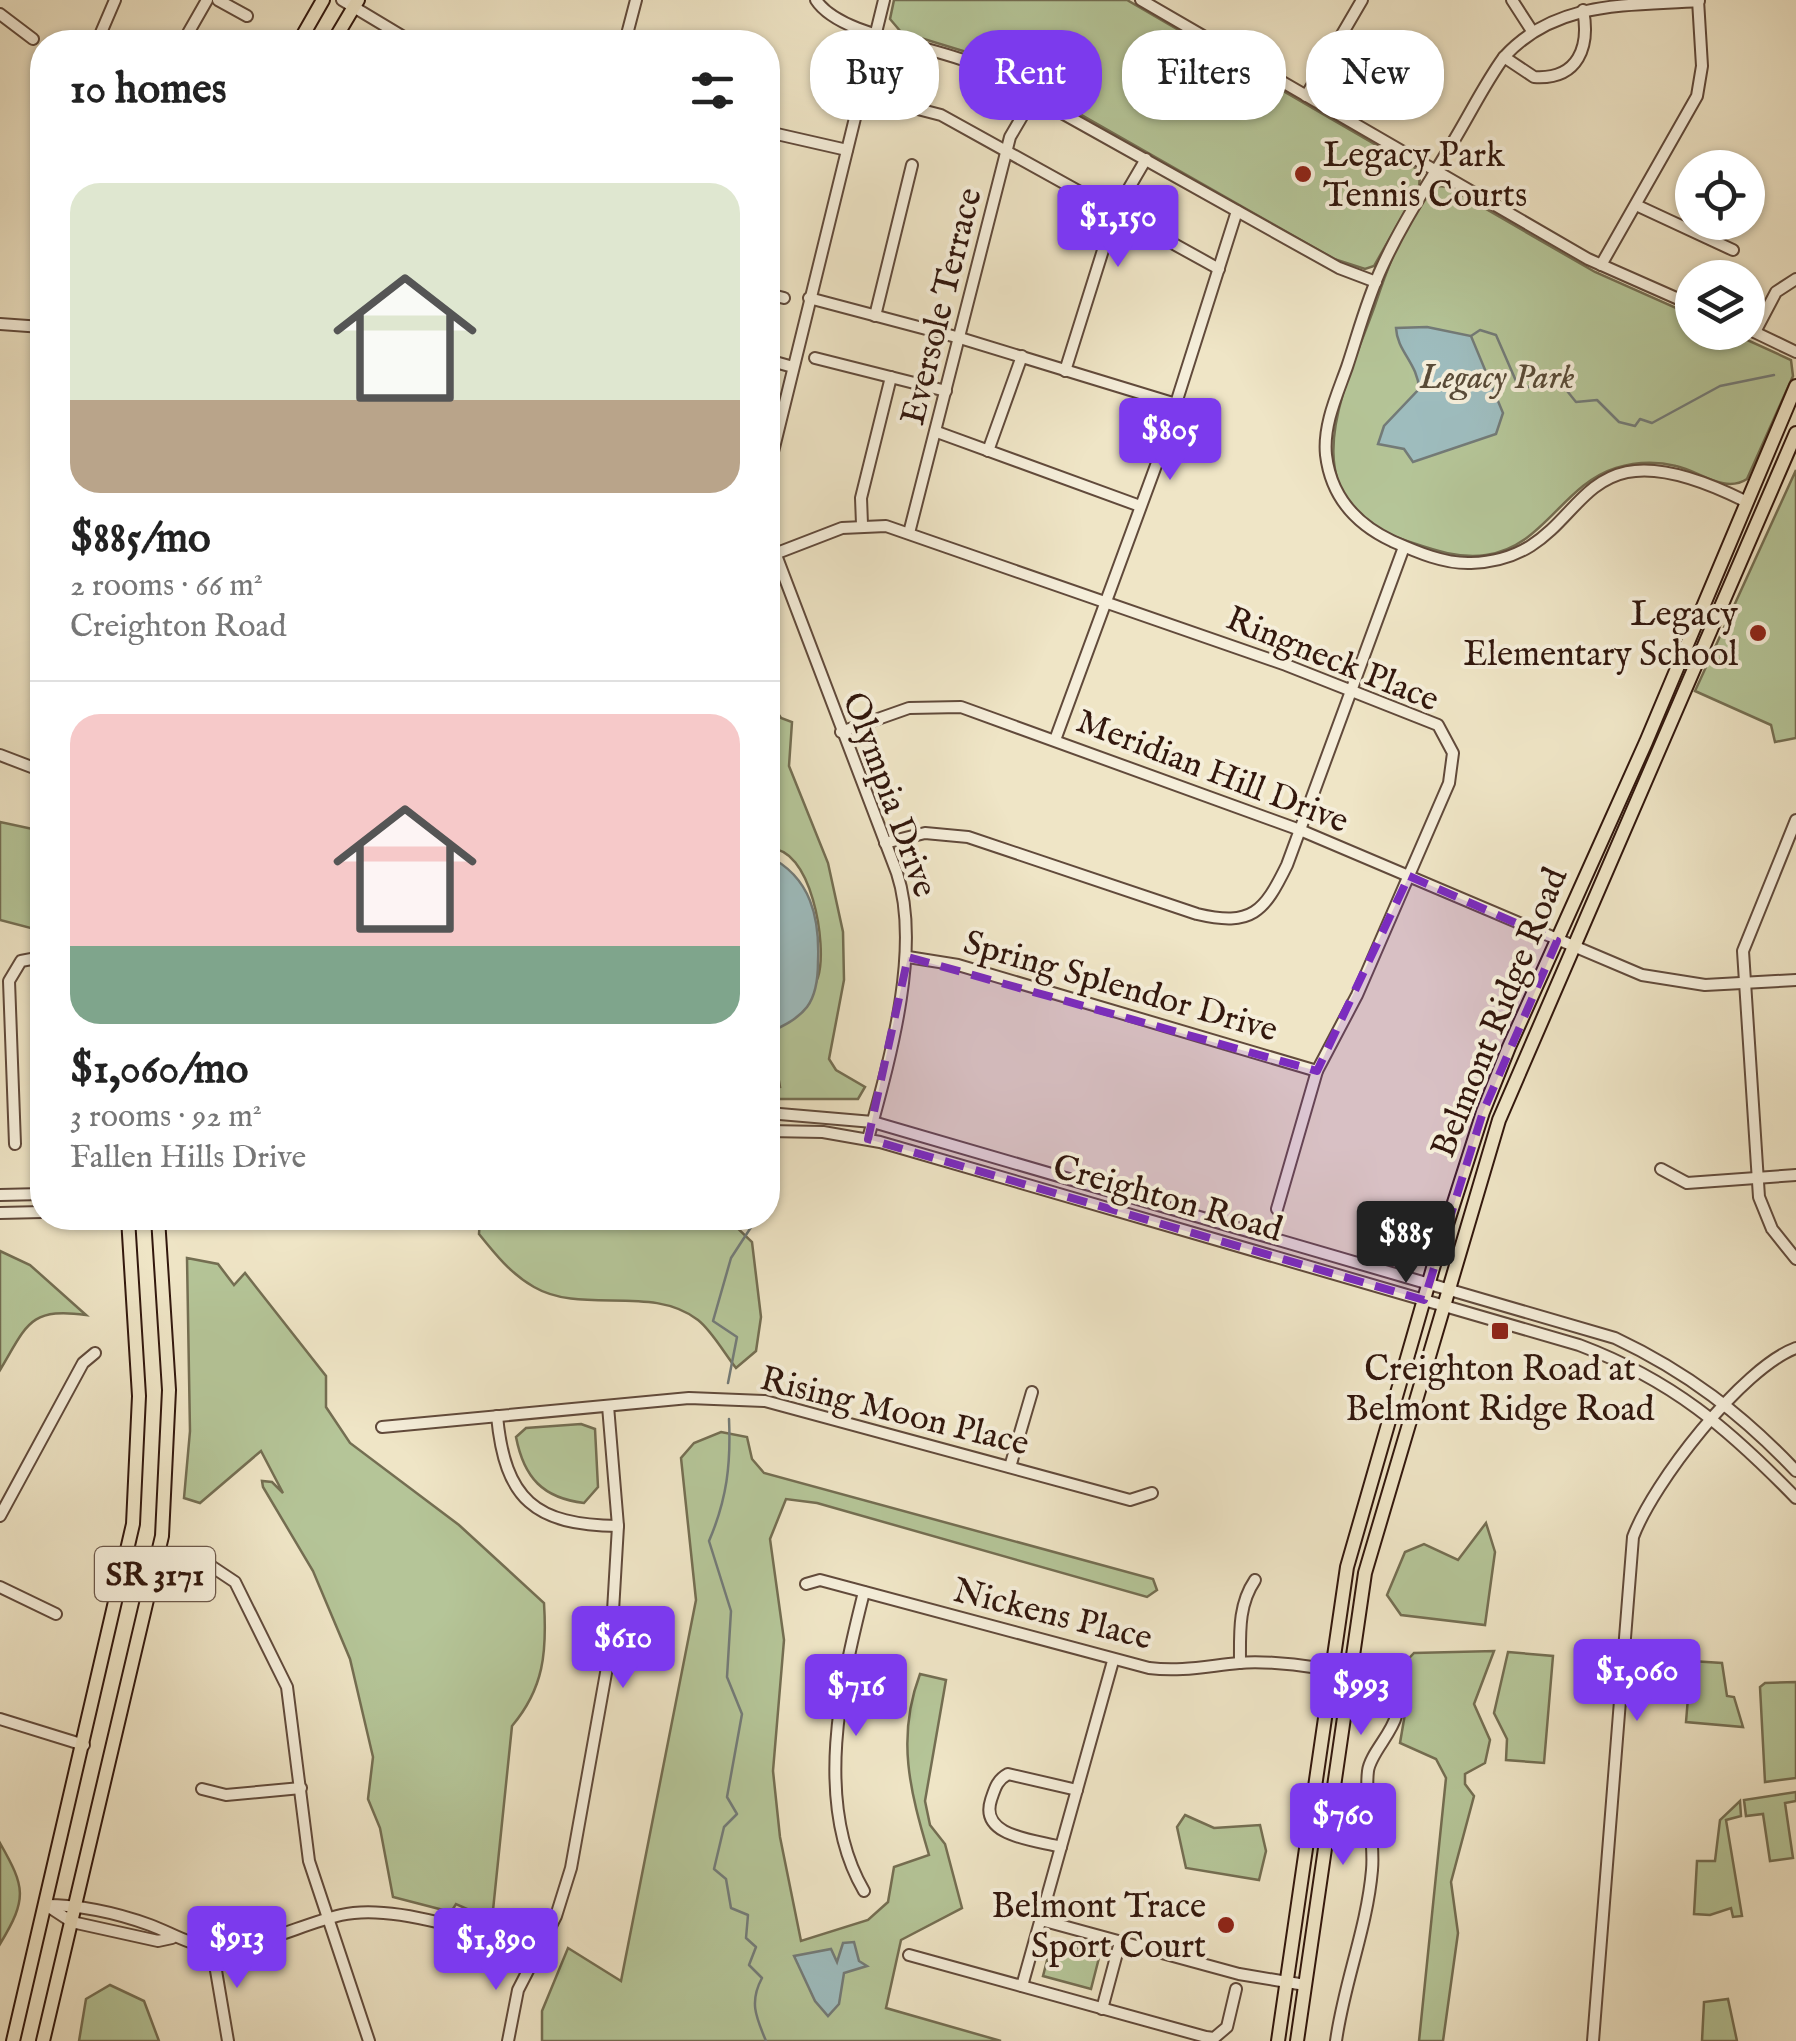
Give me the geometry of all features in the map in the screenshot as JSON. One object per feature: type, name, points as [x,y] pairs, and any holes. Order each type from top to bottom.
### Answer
[{"type":"main road","points":[[306,30],[323,0]]},
{"type":"main road","points":[[339,30],[352,2]]},
{"type":"main road","name":"Belmont Ridge Road","points":[[1278,2041],[1347,1568],[1429,1282],[1483,1112],[1653,726],[1796,386]]},
{"type":"main road","name":"Belmont Ridge Road","points":[[1297,2041],[1365,1573],[1448,1287],[1500,1120],[1796,433]]},
{"type":"main road","name":"SR 3171","points":[[13,2041],[128,1553],[139,1466],[129,1230]]},
{"type":"main road","name":"SR 3171","points":[[43,2041],[162,1536],[169,1408],[159,1230]]},
{"type":"street","points":[[102,30],[115,0]]},
{"type":"street","points":[[190,30],[206,0]]},
{"type":"street","points":[[218,0],[247,16]]},
{"type":"street","points":[[628,30],[636,0]]},
{"type":"street","points":[[816,0],[828,16],[870,30]]},
{"type":"street","points":[[876,30],[884,0]]},
{"type":"street","points":[[1141,0],[1306,96]]},
{"type":"street","points":[[1512,0],[1532,31]]},
{"type":"street","points":[[1601,265],[1696,96],[1702,66],[1698,1],[1583,10],[1532,31],[1504,58],[1376,282],[1329,419],[1326,458],[1341,499],[1372,532],[1453,562],[1509,556],[1534,542],[1603,479],[1639,469],[1666,470],[1696,478],[1746,501]]},
{"type":"street","points":[[352,2],[394,30]]},
{"type":"street","points":[[1344,30],[1360,2]]},
{"type":"street","points":[[1504,58],[1534,77],[1558,72],[1576,61],[1586,44],[1583,10]]},
{"type":"street","points":[[0,14],[30,37]]},
{"type":"street","points":[[939,114],[1219,269]]},
{"type":"street","points":[[780,421],[854,120]]},
{"type":"street","name":"Eversole Terrace","points":[[908,533],[937,432],[1006,150],[1022,120]]},
{"type":"street","points":[[1077,120],[1340,268],[1376,282]]},
{"type":"street","points":[[1347,120],[1601,265],[1675,298]]},
{"type":"street","points":[[780,135],[847,150]]},
{"type":"street","points":[[1066,370],[1116,212],[1146,158]]},
{"type":"street","points":[[875,316],[912,165]]},
{"type":"street","points":[[1635,206],[1733,250]]},
{"type":"street","points":[[1056,740],[1176,404],[1237,211]]},
{"type":"street","points":[[1765,306],[1796,279]]},
{"type":"street","points":[[780,297],[784,298]]},
{"type":"street","points":[[809,298],[960,338],[1176,404]]},
{"type":"street","points":[[0,324],[30,326]]},
{"type":"street","points":[[1765,338],[1796,352]]},
{"type":"street","points":[[988,451],[1022,356]]},
{"type":"street","points":[[814,358],[946,391]]},
{"type":"street","points":[[780,363],[793,366]]},
{"type":"street","points":[[780,552],[862,524],[861,498],[891,377]]},
{"type":"street","points":[[937,432],[1140,506]]},
{"type":"street","name":"Ringneck Place","points":[[862,524],[908,533],[1105,605],[1352,688],[1438,725],[1453,752],[1449,783],[1357,995],[1318,1070],[1278,1209]]},
{"type":"street","points":[[885,842],[925,834],[968,837],[1120,891],[1228,921],[1246,917],[1266,904],[1300,830],[1404,546]]},
{"type":"street","name":"Olympia Drive","points":[[780,576],[885,842],[906,909],[908,957],[868,1139]]},
{"type":"street","name":"Meridian Hill Drive","points":[[841,732],[909,708],[943,705],[981,713],[1300,830],[1642,976],[1705,985],[1796,980]]},
{"type":"street","points":[[0,755],[30,766]]},
{"type":"street","points":[[1796,820],[1742,951],[1756,1177],[1764,1212],[1796,1259]]},
{"type":"street","name":"Spring Splendor Drive","points":[[908,957],[958,965],[1318,1070]]},
{"type":"street","points":[[15,1144],[10,974],[21,962],[30,960]]},
{"type":"street","points":[[0,1046],[11,1037]]},
{"type":"street","points":[[0,1105],[13,1104]]},
{"type":"street","name":"Creighton Road","points":[[780,1113],[873,1122],[1615,1338],[1654,1356],[1727,1403],[1796,1471]]},
{"type":"street","name":"Creighton Road","points":[[780,1131],[868,1139],[1612,1358],[1715,1418],[1796,1498]]},
{"type":"street","points":[[1661,1169],[1687,1183],[1796,1174]]},
{"type":"street","points":[[0,1195],[30,1194]]},
{"type":"street","points":[[0,1213],[30,1212]]},
{"type":"street","points":[[1593,2041],[1633,1537],[1648,1504],[1727,1403],[1768,1362],[1796,1348]]},
{"type":"street","points":[[0,1516],[82,1363],[96,1353]]},
{"type":"street","points":[[1010,1467],[1032,1392]]},
{"type":"street","name":"Rising Moon Place","points":[[382,1428],[689,1398],[765,1400],[1130,1500],[1152,1494]]},
{"type":"street","points":[[508,2041],[518,1990],[556,1916],[570,1868],[611,1645],[618,1526],[608,1406]]},
{"type":"street","points":[[496,1416],[504,1464],[527,1502],[548,1516],[576,1525],[618,1526]]},
{"type":"street","points":[[211,1566],[234,1582],[280,1669],[290,1699],[310,1862],[369,2041]]},
{"type":"street","name":"Nickens Place","points":[[806,1584],[820,1580],[1112,1662],[1184,1672],[1240,1662],[1348,1675],[1386,1688],[1394,1697],[1396,1718],[1369,1765],[1372,1866],[1368,1902],[1336,2041]]},
{"type":"street","points":[[1240,1662],[1240,1620],[1246,1593],[1255,1580]]},
{"type":"street","points":[[0,1588],[56,1614]]},
{"type":"street","points":[[864,1592],[842,1677],[836,1750],[848,1851],[864,1891]]},
{"type":"street","points":[[1022,1986],[1112,1662]]},
{"type":"street","points":[[0,1719],[84,1745]]},
{"type":"street","points":[[1062,1847],[1000,1830],[990,1820],[989,1808],[998,1780],[1008,1774],[1076,1790]]},
{"type":"street","points":[[202,1788],[226,1795],[301,1788]]},
{"type":"street","points":[[45,1905],[76,1906],[154,1926],[172,1938],[212,1947],[271,1939],[328,1918],[360,1912],[393,1912],[534,1957]]},
{"type":"street","points":[[45,1905],[72,1922],[158,1941],[172,1938]]},
{"type":"street","points":[[1041,1920],[1305,1985]]},
{"type":"street","points":[[1102,2008],[1120,1942]]},
{"type":"street","points":[[212,1947],[228,2041]]},
{"type":"street","points":[[909,1954],[1214,2038],[1226,2028],[1236,1989]]},
{"type":"highlighted area","points":[[1409,876],[1557,941],[1483,1112],[1424,1300],[868,1139],[908,957],[1317,1071]]},
{"type":"green space","name":"Legacy Park","points":[[894,0],[1127,0],[1179,30],[1122,30],[1122,120],[1286,120],[1286,93],[1306,104],[1306,120],[1333,120],[1414,167],[1420,175],[1419,187],[1374,266],[1365,269],[1334,259],[1090,120],[1102,120],[1102,30],[959,30],[959,50],[939,44],[939,30],[899,30],[890,19]]},
{"type":"green space","name":"Legacy Park","points":[[1439,186],[1448,187],[1595,272],[1675,307],[1675,350],[1765,348],[1791,360],[1793,376],[1747,479],[1721,483],[1661,463],[1616,468],[1581,488],[1523,540],[1486,555],[1465,556],[1434,550],[1367,521],[1345,497],[1335,469],[1334,438],[1340,404],[1400,240],[1429,194]]},
{"type":"green space","name":"Legacy Elementary School","points":[[1796,470],[1796,738],[1775,742],[1771,725],[1695,691]]},
{"type":"green space","points":[[780,716],[792,722],[789,766],[828,863],[843,932],[844,980],[829,1059],[836,1070],[865,1087],[858,1099],[780,1099],[780,1026],[804,1003],[818,977],[820,962],[813,899],[795,863],[783,852]]},
{"type":"green space","points":[[0,822],[30,828],[30,928],[0,920]]},
{"type":"green space","points":[[479,1230],[740,1230],[752,1242],[761,1317],[756,1351],[736,1368],[703,1325],[680,1309],[639,1301],[573,1299],[534,1287],[511,1270]]},
{"type":"green space","points":[[0,1251],[30,1265],[86,1315],[41,1317],[24,1331],[0,1370]]},
{"type":"green space","points":[[187,1258],[218,1264],[234,1285],[245,1273],[326,1376],[326,1407],[350,1443],[459,1525],[544,1603],[541,1669],[531,1698],[512,1726],[492,1920],[456,1904],[451,1912],[393,1897],[380,1828],[368,1799],[373,1757],[350,1659],[313,1571],[263,1487],[262,1481],[272,1482],[283,1493],[261,1451],[200,1503],[184,1498],[190,1431]]},
{"type":"green space","points":[[581,1424],[595,1429],[598,1487],[584,1503],[557,1496],[538,1484],[524,1464],[516,1437],[526,1428]]},
{"type":"green space","points":[[721,1432],[747,1437],[752,1459],[764,1473],[1153,1579],[1157,1590],[1147,1597],[817,1503],[786,1499],[770,1539],[784,1640],[773,1771],[780,1837],[801,1941],[868,1920],[888,1902],[894,1867],[929,1855],[911,1786],[909,1720],[920,1674],[946,1680],[925,1801],[930,1825],[945,1844],[962,1908],[901,1940],[886,2008],[1001,2041],[542,2041],[542,2011],[568,1948],[621,1981],[696,1600],[681,1458],[694,1443]]},
{"type":"green space","points":[[1486,1523],[1495,1552],[1485,1625],[1401,1615],[1387,1595],[1405,1552],[1424,1544],[1458,1560]]},
{"type":"green space","points":[[1494,1651],[1474,1704],[1490,1740],[1485,1763],[1465,1774],[1465,1784],[1474,1796],[1451,1882],[1458,1933],[1443,2041],[1419,2041],[1446,1778],[1436,1759],[1400,1743],[1407,1702],[1398,1670],[1414,1653]]},
{"type":"green space","points":[[1508,1652],[1553,1656],[1544,1763],[1506,1760],[1507,1739],[1494,1713]]},
{"type":"green space","points":[[1691,1661],[1722,1663],[1727,1696],[1734,1697],[1743,1727],[1686,1722]]},
{"type":"green space","points":[[1796,1682],[1796,1778],[1765,1782],[1760,1687],[1765,1683]]},
{"type":"green space","points":[[1796,1792],[1796,1801],[1785,1803],[1793,1858],[1770,1861],[1763,1814],[1746,1816],[1744,1800]]},
{"type":"green space","points":[[1740,1801],[1741,1816],[1726,1820],[1742,1916],[1733,1917],[1731,1908],[1710,1915],[1694,1914],[1697,1861],[1715,1861],[1720,1820]]},
{"type":"green space","points":[[1185,1815],[1214,1828],[1260,1825],[1266,1851],[1259,1880],[1186,1868],[1177,1827]]},
{"type":"green space","points":[[0,1843],[20,1893],[15,1915],[0,1944]]},
{"type":"green space","points":[[1052,1941],[1100,1954],[1091,1989],[1043,1976]]},
{"type":"green space","points":[[110,1985],[144,2001],[159,2041],[79,2041],[86,1999]]},
{"type":"green space","points":[[1728,1999],[1737,2041],[1702,2041],[1704,2002]]},
{"type":"water","points":[[1427,327],[1471,336],[1503,413],[1496,434],[1413,462],[1404,449],[1378,444],[1384,426],[1419,389],[1396,328]]},
{"type":"water","points":[[780,863],[803,887],[817,930],[814,991],[803,1012],[780,1027]]},
{"type":"water","points":[[854,1942],[859,1961],[867,1966],[844,1973],[839,2004],[828,2016],[815,2001],[794,1956],[831,1949],[837,1962],[843,1943]]},
{"type":"waterway","points":[[1471,336],[1480,330],[1496,335],[1516,381],[1529,387],[1559,381],[1576,402],[1597,400],[1619,422],[1635,426],[1640,419],[1652,423],[1720,386],[1774,375]]},
{"type":"waterway","points":[[728,1383],[737,1337],[713,1321],[731,1258],[749,1230]]},
{"type":"waterway","points":[[729,1419],[726,1481],[709,1541],[731,1611],[727,1677],[742,1714],[727,1797],[737,1814],[724,1827],[714,1869],[726,1879],[731,1908],[748,1915],[746,1938],[756,1947],[749,1965],[762,1978],[755,2009],[766,2041]]},
{"type":"place","name":"Legacy Park Tennis Courts","points":[[1303,174]]},
{"type":"place","name":"Legacy Elementary School","points":[[1758,633]]},
{"type":"place","name":"Creighton Road at Belmont Ridge Road","points":[[1500,1331]]},
{"type":"place","name":"Belmont Trace Sport Court","points":[[1226,1925]]}]
